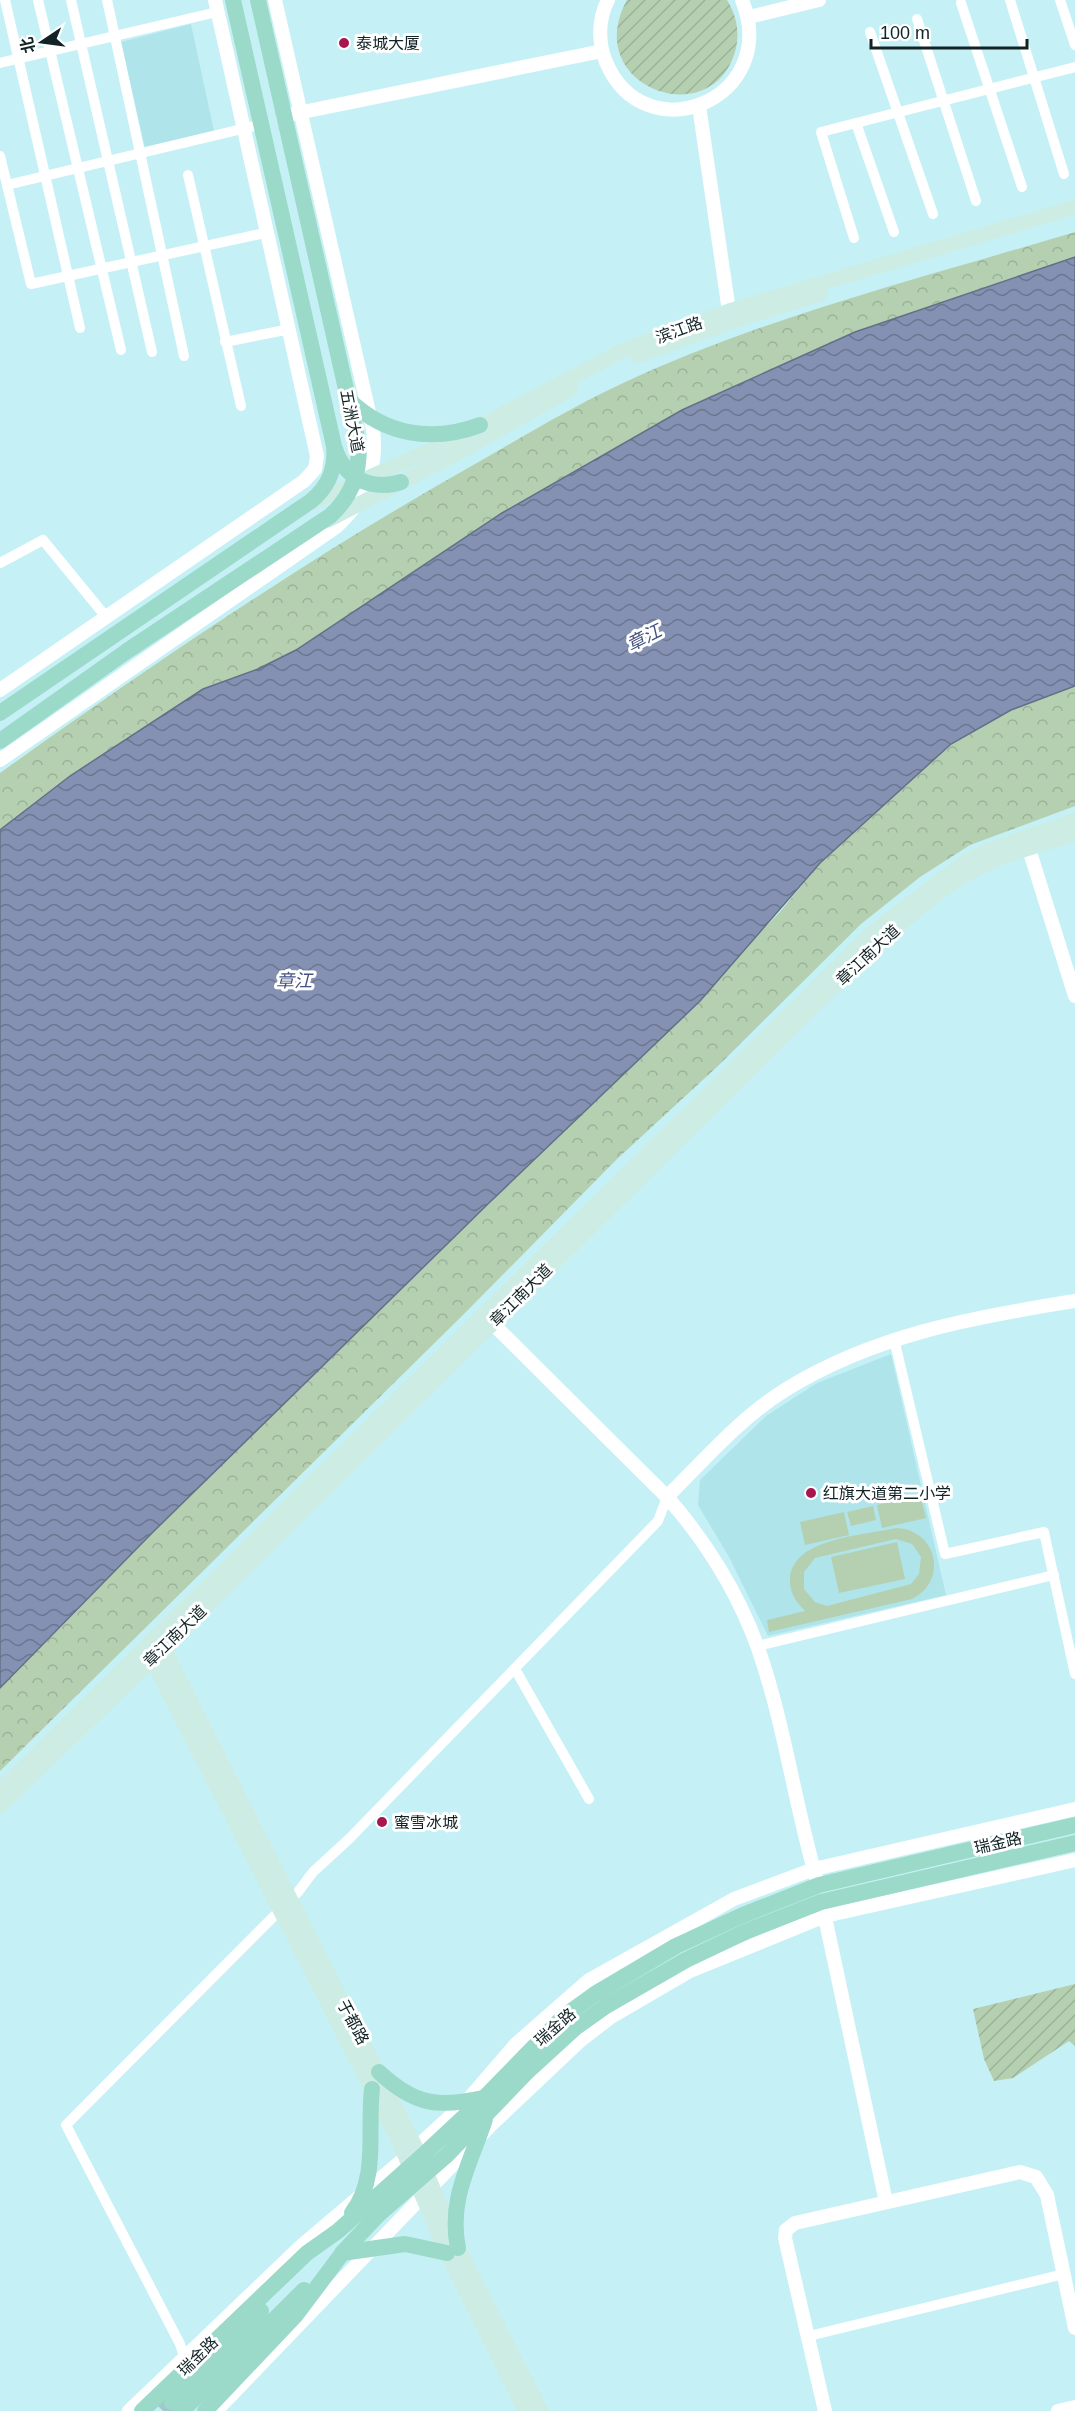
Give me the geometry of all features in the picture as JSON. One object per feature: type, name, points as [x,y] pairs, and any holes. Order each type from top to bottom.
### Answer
[{"type":"main road","name":"五洲大道","points":[[233,0],[263,124],[334,446],[334,462],[356,488]]},
{"type":"main road","name":"五洲大道","points":[[258,0],[360,452],[356,488]]},
{"type":"main road","name":"滨江路","points":[[356,488],[624,350],[729,311],[1075,207]]},
{"type":"main road","name":"滨江路","points":[[401,482],[456,454],[555,396],[628,360],[733,321],[1075,216]]},
{"type":"main road","points":[[349,400],[370,417],[398,430],[425,435],[453,434],[480,426]]},
{"type":"main road","points":[[334,446],[356,488]]},
{"type":"main road","points":[[0,713],[317,497],[356,488],[401,482]]},
{"type":"main road","points":[[0,741],[127,651],[312,528],[337,510],[356,488]]},
{"type":"main road","name":"章江南大道","points":[[0,1790],[161,1642],[873,932],[966,861],[986,851],[1075,820]]},
{"type":"main road","name":"章江南大道","points":[[487,1318],[879,942],[939,893],[971,872],[1075,834]]},
{"type":"main road","name":"于都路","points":[[161,1642],[379,2073],[452,2250],[525,2411]]},
{"type":"main road","name":"章江南大道","points":[[0,1806],[148,1653]]},
{"type":"main road","name":"于都路","points":[[148,1653],[372,2089],[419,2171]]},
{"type":"main road","name":"瑞金路","points":[[485,2106],[563,2017],[595,1994],[676,1946],[743,1915],[816,1877],[1075,1825]]},
{"type":"main road","name":"瑞金路","points":[[205,2411],[296,2315],[345,2251],[419,2171],[485,2106],[606,2006],[696,1955],[747,1931],[1075,1843]]},
{"type":"main road","points":[[177,2406],[345,2251],[405,2244],[452,2250],[458,2192],[476,2143],[485,2106],[466,2102],[442,2105],[420,2100],[399,2090],[379,2073]]},
{"type":"main road","points":[[177,2406],[338,2231],[357,2206],[370,2166],[372,2089]]},
{"type":"main road","name":"瑞金路","points":[[142,2411],[185,2361],[307,2253],[419,2171]]},
{"type":"main road","name":"于都路","points":[[452,2250],[541,2411]]},
{"type":"street","points":[[5,0],[80,328]]},
{"type":"street","points":[[38,0],[121,350]]},
{"type":"street","points":[[70,0],[152,352]]},
{"type":"street","points":[[107,0],[184,356]]},
{"type":"street","points":[[0,760],[336,527],[356,488],[375,442],[302,111],[275,0]]},
{"type":"street","points":[[608,0],[600,27],[602,51],[611,74],[635,97],[650,105],[674,110],[699,106],[719,96],[735,81],[746,61],[751,39],[749,17],[742,0]]},
{"type":"street","points":[[749,17],[819,0]]},
{"type":"street","points":[[1010,0],[1064,174]]},
{"type":"street","points":[[1060,0],[1075,45]]},
{"type":"street","points":[[961,3],[1022,187]]},
{"type":"street","points":[[0,63],[116,36],[216,6],[320,470],[356,488]]},
{"type":"street","points":[[917,19],[976,201]]},
{"type":"street","points":[[870,32],[933,214]]},
{"type":"street","points":[[283,116],[602,51]]},
{"type":"street","points":[[854,238],[821,132],[1075,67]]},
{"type":"street","points":[[699,106],[729,311]]},
{"type":"street","points":[[856,123],[894,232]]},
{"type":"street","points":[[7,185],[263,124]]},
{"type":"street","points":[[0,156],[31,284],[268,232]]},
{"type":"street","points":[[188,175],[241,406]]},
{"type":"street","points":[[225,342],[290,328]]},
{"type":"street","points":[[0,690],[309,478],[315,469],[317,456]]},
{"type":"street","points":[[0,563],[43,540],[107,618]]},
{"type":"street","points":[[1029,849],[1075,996]]},
{"type":"street","points":[[185,2361],[180,2344],[66,2125],[279,1911],[313,1872],[349,1839],[658,1521],[667,1497],[735,1430],[784,1391],[827,1366],[894,1339],[997,1313],[1075,1301]]},
{"type":"street","points":[[487,1318],[667,1497],[691,1524],[717,1564],[757,1646],[773,1697],[816,1877]]},
{"type":"street","points":[[894,1339],[945,1554],[1044,1532],[1075,1674]]},
{"type":"street","points":[[757,1646],[1054,1575]]},
{"type":"street","points":[[515,1669],[589,1798]]},
{"type":"street","points":[[216,2411],[372,2247],[419,2171],[466,2102],[516,2044],[590,1980],[734,1899],[1075,1809]]},
{"type":"street","points":[[129,2411],[185,2361],[301,2246],[361,2196],[476,2143],[491,2125],[581,2040],[611,2017],[690,1971],[823,1909],[1075,1860]]},
{"type":"street","points":[[823,1909],[885,2202]]},
{"type":"street","points":[[825,2411],[788,2253],[786,2230],[795,2223],[1020,2172],[1036,2177],[1047,2195],[1075,2328]]},
{"type":"street","points":[[809,2336],[1064,2274]]},
{"type":"street","points":[[1058,2411],[1075,2407]]},
{"type":"shaded area","points":[[191,24],[214,131],[145,148],[121,42]]},
{"type":"shaded area","name":"红旗大道第二小学","points":[[891,1354],[946,1595],[768,1636],[729,1557],[698,1505],[700,1480],[766,1416],[817,1383]]},
{"type":"green space","points":[[627,0],[727,0],[735,17],[738,36],[736,48],[723,75],[703,90],[680,94],[656,90],[635,77],[621,57],[617,31]]},
{"type":"green space","points":[[1075,232],[1075,257],[855,332],[682,410],[502,513],[296,650],[70,776],[0,830],[0,773],[233,612],[414,499],[546,423],[619,385],[730,339],[844,300]]},
{"type":"green space","points":[[1075,686],[1075,806],[970,845],[920,877],[861,924],[718,1066],[616,1160],[464,1314],[0,1771],[0,1688],[153,1532],[585,1110],[779,913],[820,863],[951,744],[1011,710]]},
{"type":"green space","points":[[920,1495],[926,1518],[882,1528],[877,1505]]},
{"type":"green space","points":[[873,1506],[876,1520],[851,1526],[847,1512]]},
{"type":"green space","points":[[844,1512],[849,1535],[805,1545],[800,1522]]},
{"type":"green space","points":[[896,1528],[910,1531],[921,1537],[929,1546],[934,1569],[931,1580],[924,1591],[912,1599],[769,1632],[767,1620],[805,1611],[794,1596],[790,1583],[794,1565],[803,1554],[832,1541]],"holes":[[[896,1539],[912,1544],[921,1557],[919,1574],[911,1584],[827,1606],[815,1602],[804,1589],[804,1572],[815,1558]]]},
{"type":"green space","points":[[897,1542],[905,1579],[839,1593],[831,1557]]},
{"type":"green space","points":[[1075,1984],[1075,2046],[1069,2041],[1013,2078],[994,2081],[984,2059],[973,2009]]},
{"type":"water","name":"章江","points":[[1075,257],[1075,686],[1011,710],[951,744],[820,863],[700,1001],[490,1202],[153,1532],[0,1688],[0,830],[70,776],[203,689],[258,669],[296,650],[502,513],[682,410],[855,332]]},
{"type":"tunnel","points":[[163,2411],[172,2402]]},
{"type":"place","name":"泰城大厦","points":[[344,43]]},
{"type":"place","name":"红旗大道第二小学","points":[[811,1493]]},
{"type":"place","name":"蜜雪冰城","points":[[382,1822]]}]
